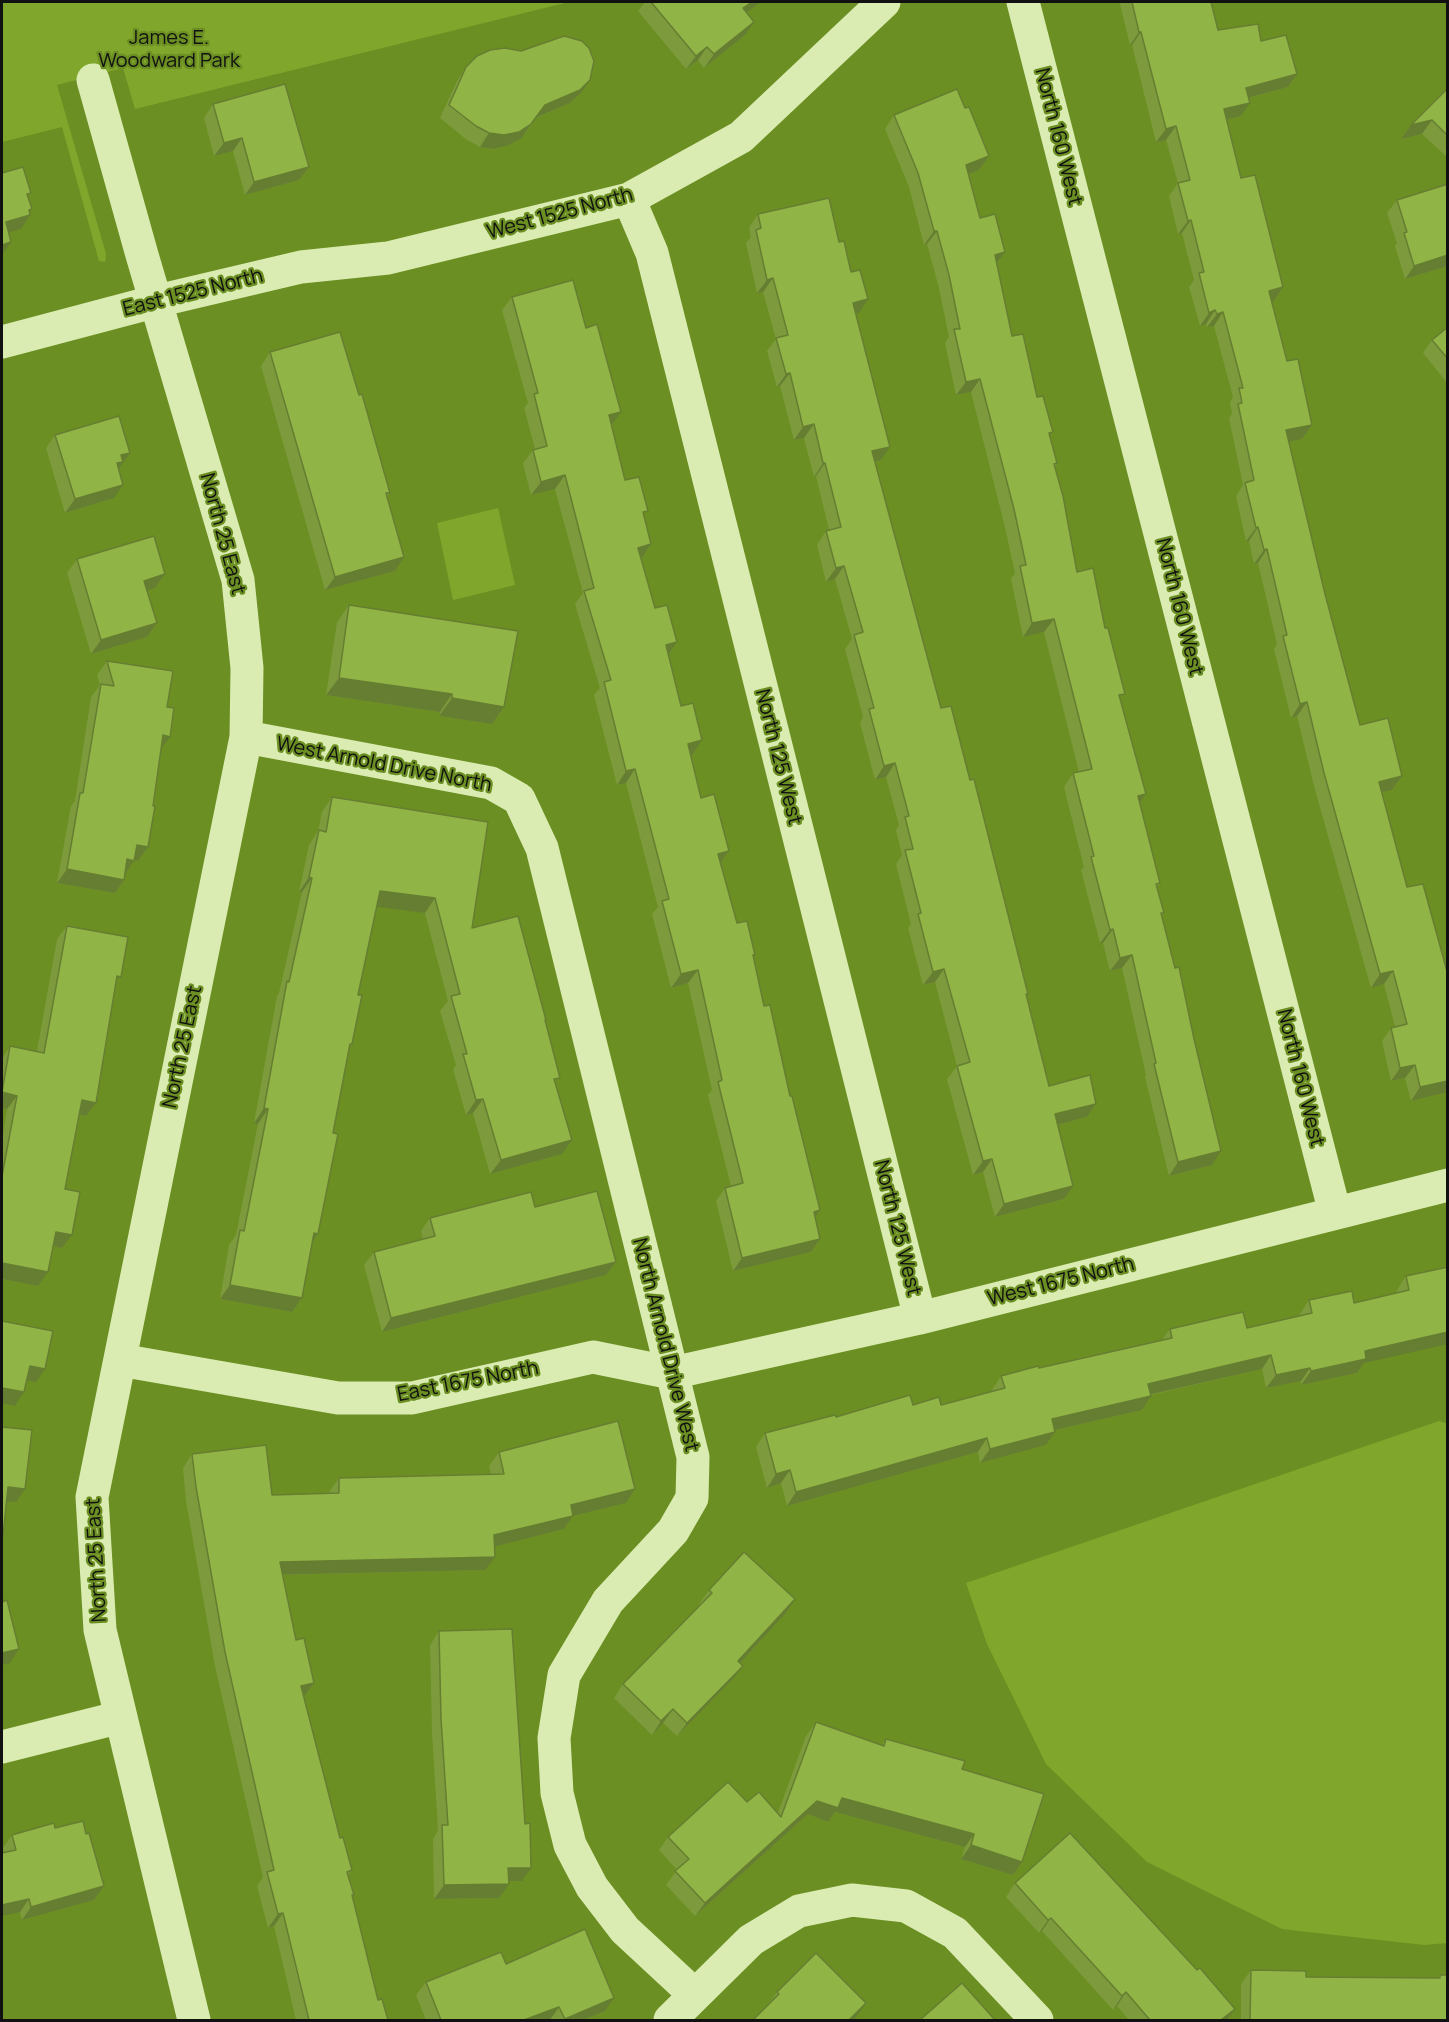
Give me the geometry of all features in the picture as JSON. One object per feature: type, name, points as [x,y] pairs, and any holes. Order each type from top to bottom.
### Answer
[{"type":"street","name":"West 1525 North","points":[[388,258],[629,199],[741,137],[884,2]]},
{"type":"street","name":"North 160 West","points":[[1023,2],[1335,1213]]},
{"type":"street","name":"North 25 East","points":[[93,80],[238,580],[248,668],[246,737],[92,1497],[100,1629],[194,2020]]},
{"type":"street","name":"North 125 West","points":[[629,199],[652,253],[920,1318]]},
{"type":"street","name":"East 1525 North","points":[[2,342],[156,301],[301,267],[388,258]]},
{"type":"street","name":"West Arnold Drive North","points":[[246,737],[491,783],[519,799]]},
{"type":"street","name":"North Arnold Drive West","points":[[519,799],[542,848],[693,1457],[692,1498],[673,1531],[608,1601],[564,1675],[554,1738],[557,1793],[570,1845],[592,1887],[625,1930],[695,1995]]},
{"type":"street","name":"West 1675 North","points":[[672,1373],[920,1318],[1448,1185]]},
{"type":"street","name":"East 1675 North","points":[[120,1360],[338,1398],[412,1398],[593,1357],[672,1373]]},
{"type":"street","points":[[2,1747],[121,1717]]},
{"type":"street","points":[[670,2020],[751,1940],[799,1911],[852,1900],[906,1906],[955,1933],[1037,2020]]},
{"type":"green space","name":"James E. Woodward Park","points":[[2,2],[569,2],[135,109],[123,68],[57,85],[106,254],[105,262],[99,261],[62,127],[2,142]]},
{"type":"green space","points":[[498,508],[515,585],[453,600],[437,523]]},
{"type":"green space","points":[[1439,1421],[1448,1424],[1447,1943],[1424,1945],[1282,1929],[1147,1862],[1046,1764],[987,1644],[966,1583]]},
{"type":"building","points":[[651,2],[752,2],[743,8],[754,22],[714,54],[707,47],[696,56]]},
{"type":"building","points":[[1132,2],[1211,2],[1218,30],[1258,24],[1261,41],[1286,35],[1297,74],[1246,88],[1250,103],[1224,109],[1241,178],[1255,175],[1283,287],[1269,291],[1287,361],[1298,359],[1312,425],[1286,430],[1325,594],[1360,725],[1388,718],[1402,776],[1379,782],[1407,887],[1423,884],[1448,975],[1448,1081],[1420,1087],[1415,1065],[1400,1068],[1391,1028],[1407,1024],[1393,971],[1380,974],[1324,773],[1307,702],[1300,704],[1283,636],[1287,635],[1267,549],[1264,550],[1258,527],[1256,528],[1245,483],[1254,480],[1238,404],[1242,403],[1239,388],[1243,388],[1223,312],[1217,314],[1215,310],[1209,313],[1199,273],[1204,272],[1191,220],[1188,221],[1178,183],[1190,180],[1176,126],[1166,129]]},
{"type":"building","points":[[564,36],[582,41],[589,48],[594,61],[590,80],[580,90],[545,105],[531,124],[519,132],[504,135],[489,133],[449,105],[466,67],[477,56],[490,50],[505,48],[521,51]]},
{"type":"building","points":[[285,84],[309,167],[254,182],[242,138],[224,143],[213,104]]},
{"type":"building","points":[[1448,88],[1448,136],[1432,120],[1411,125]]},
{"type":"building","points":[[957,89],[965,108],[969,107],[989,156],[966,165],[980,218],[995,214],[1005,252],[995,255],[1012,336],[1023,334],[1037,397],[1043,396],[1053,432],[1049,433],[1057,463],[1054,464],[1063,496],[1077,572],[1093,568],[1105,628],[1108,628],[1125,694],[1119,695],[1146,794],[1138,796],[1160,883],[1156,884],[1164,913],[1161,913],[1175,968],[1179,967],[1221,1151],[1178,1162],[1154,1064],[1156,1063],[1132,955],[1120,958],[1113,929],[1110,930],[1091,857],[1094,856],[1073,773],[1092,769],[1054,619],[1032,623],[1020,566],[1026,565],[980,379],[966,382],[954,329],[960,329],[949,275],[918,173],[894,115]]},
{"type":"building","points":[[23,167],[31,193],[27,194],[32,209],[29,210],[30,215],[6,222],[11,242],[2,245],[2,173]]},
{"type":"building","points":[[1448,184],[1448,255],[1414,266],[1397,200]]},
{"type":"building","points":[[829,198],[839,242],[844,241],[851,272],[860,270],[868,299],[853,303],[890,447],[872,451],[941,708],[951,706],[970,780],[974,779],[1049,1086],[1090,1075],[1096,1104],[1055,1114],[1073,1186],[1004,1204],[992,1159],[983,1161],[957,1066],[970,1062],[944,969],[933,972],[918,914],[921,913],[905,850],[913,849],[905,817],[909,816],[895,763],[884,766],[869,709],[874,708],[854,635],[863,632],[844,566],[836,568],[826,531],[841,527],[814,424],[803,427],[790,373],[786,374],[776,338],[788,335],[773,278],[767,280],[756,230],[761,228],[758,214]]},
{"type":"building","points":[[573,280],[586,328],[597,324],[621,412],[609,415],[625,480],[639,477],[648,511],[643,512],[651,544],[638,548],[655,608],[667,605],[677,642],[666,645],[681,706],[693,703],[702,740],[688,744],[701,798],[714,794],[729,851],[718,854],[737,923],[747,921],[764,1006],[770,1005],[790,1096],[792,1096],[820,1210],[814,1212],[820,1239],[742,1258],[725,1188],[743,1183],[718,1082],[722,1080],[698,970],[681,974],[662,901],[669,899],[635,769],[626,771],[604,682],[611,680],[584,591],[594,588],[565,475],[541,482],[533,450],[547,446],[534,394],[538,393],[512,297]]},
{"type":"building","points":[[1448,327],[1448,359],[1432,340]]},
{"type":"building","points":[[340,332],[359,395],[362,394],[390,493],[386,493],[404,557],[335,577],[270,352]]},
{"type":"building","points":[[119,416],[130,453],[121,455],[123,462],[117,463],[123,485],[75,499],[55,435]]},
{"type":"building","points":[[154,536],[165,574],[144,581],[157,623],[101,640],[77,559]]},
{"type":"building","points":[[349,605],[518,631],[504,707],[452,698],[452,694],[339,678]]},
{"type":"building","points":[[107,661],[173,671],[167,707],[174,708],[170,737],[163,735],[148,847],[137,845],[134,861],[127,859],[124,880],[67,869],[80,793],[83,793],[101,684],[114,686]]},
{"type":"building","points":[[332,797],[488,822],[472,928],[518,916],[560,1078],[554,1079],[572,1140],[501,1160],[483,1099],[476,1100],[463,1054],[467,1054],[451,996],[460,994],[435,898],[380,891],[358,995],[362,995],[333,1133],[338,1134],[318,1234],[314,1233],[302,1298],[230,1285],[240,1230],[244,1231],[268,1109],[264,1108],[287,981],[289,982],[312,878],[309,877],[319,830],[326,832]]},
{"type":"building","points":[[67,926],[128,937],[121,977],[117,976],[96,1103],[82,1100],[65,1189],[80,1192],[72,1235],[56,1232],[48,1272],[2,1263],[2,1176],[17,1096],[2,1092],[10,1046],[44,1053]]},
{"type":"building","points":[[597,1191],[616,1262],[391,1318],[374,1252],[435,1236],[430,1218],[531,1192],[535,1207]]},
{"type":"building","points":[[1448,1267],[1448,1332],[1365,1351],[1366,1359],[1311,1371],[1310,1368],[1276,1375],[1271,1355],[1148,1384],[1151,1396],[1052,1419],[1055,1432],[990,1449],[987,1438],[796,1492],[790,1470],[776,1474],[765,1433],[835,1415],[836,1417],[910,1395],[913,1405],[939,1397],[941,1405],[1005,1388],[1001,1376],[1172,1338],[1170,1329],[1243,1312],[1247,1328],[1312,1313],[1309,1300],[1352,1291],[1354,1303],[1409,1290],[1406,1276]]},
{"type":"building","points":[[2,1321],[53,1331],[45,1369],[30,1366],[24,1392],[2,1388]]},
{"type":"building","points":[[618,1421],[635,1489],[571,1505],[573,1516],[494,1535],[495,1557],[280,1562],[296,1640],[304,1638],[314,1683],[301,1686],[340,1838],[343,1837],[352,1870],[347,1872],[378,2000],[382,1999],[388,2020],[309,2020],[283,1913],[278,1914],[267,1872],[274,1870],[225,1652],[192,1454],[266,1445],[272,1495],[339,1493],[339,1478],[504,1474],[499,1452]]},
{"type":"building","points":[[2,1427],[32,1430],[25,1489],[8,1487],[3,1536],[2,1536]]},
{"type":"building","points":[[744,1552],[795,1599],[738,1661],[743,1666],[687,1723],[673,1709],[661,1721],[623,1684],[712,1593],[709,1590]]},
{"type":"building","points":[[7,1600],[19,1649],[2,1653],[2,1602]]},
{"type":"building","points":[[512,1629],[525,1824],[530,1823],[531,1868],[508,1868],[509,1884],[444,1885],[442,1825],[448,1825],[441,1719],[439,1631]]},
{"type":"building","points":[[816,1722],[884,1746],[886,1739],[965,1761],[962,1769],[1044,1794],[1022,1862],[971,1845],[974,1834],[842,1798],[838,1808],[817,1801],[705,1903],[675,1871],[689,1859],[668,1837],[728,1782],[747,1802],[759,1792],[781,1817]]},
{"type":"building","points":[[83,1821],[86,1834],[89,1833],[104,1886],[31,1907],[29,1899],[2,1905],[2,1853],[16,1850],[12,1835],[54,1823],[55,1828]]},
{"type":"building","points":[[1070,1833],[1197,1970],[1200,1968],[1235,2009],[1221,2020],[1150,2020],[1126,1992],[1122,1996],[1051,1918],[1048,1920],[1015,1883]]},
{"type":"building","points":[[585,1929],[614,1998],[565,2019],[559,2007],[524,2020],[441,2020],[426,1982],[501,1952],[506,1964]]},
{"type":"building","points":[[816,1953],[866,2003],[849,2020],[753,2020],[779,1994],[777,1992]]},
{"type":"building","points":[[1251,1970],[1306,1971],[1306,1977],[1440,1978],[1440,1975],[1448,1975],[1448,2020],[1250,2020]]},
{"type":"building","points":[[962,1983],[995,2020],[920,2020]]}]
